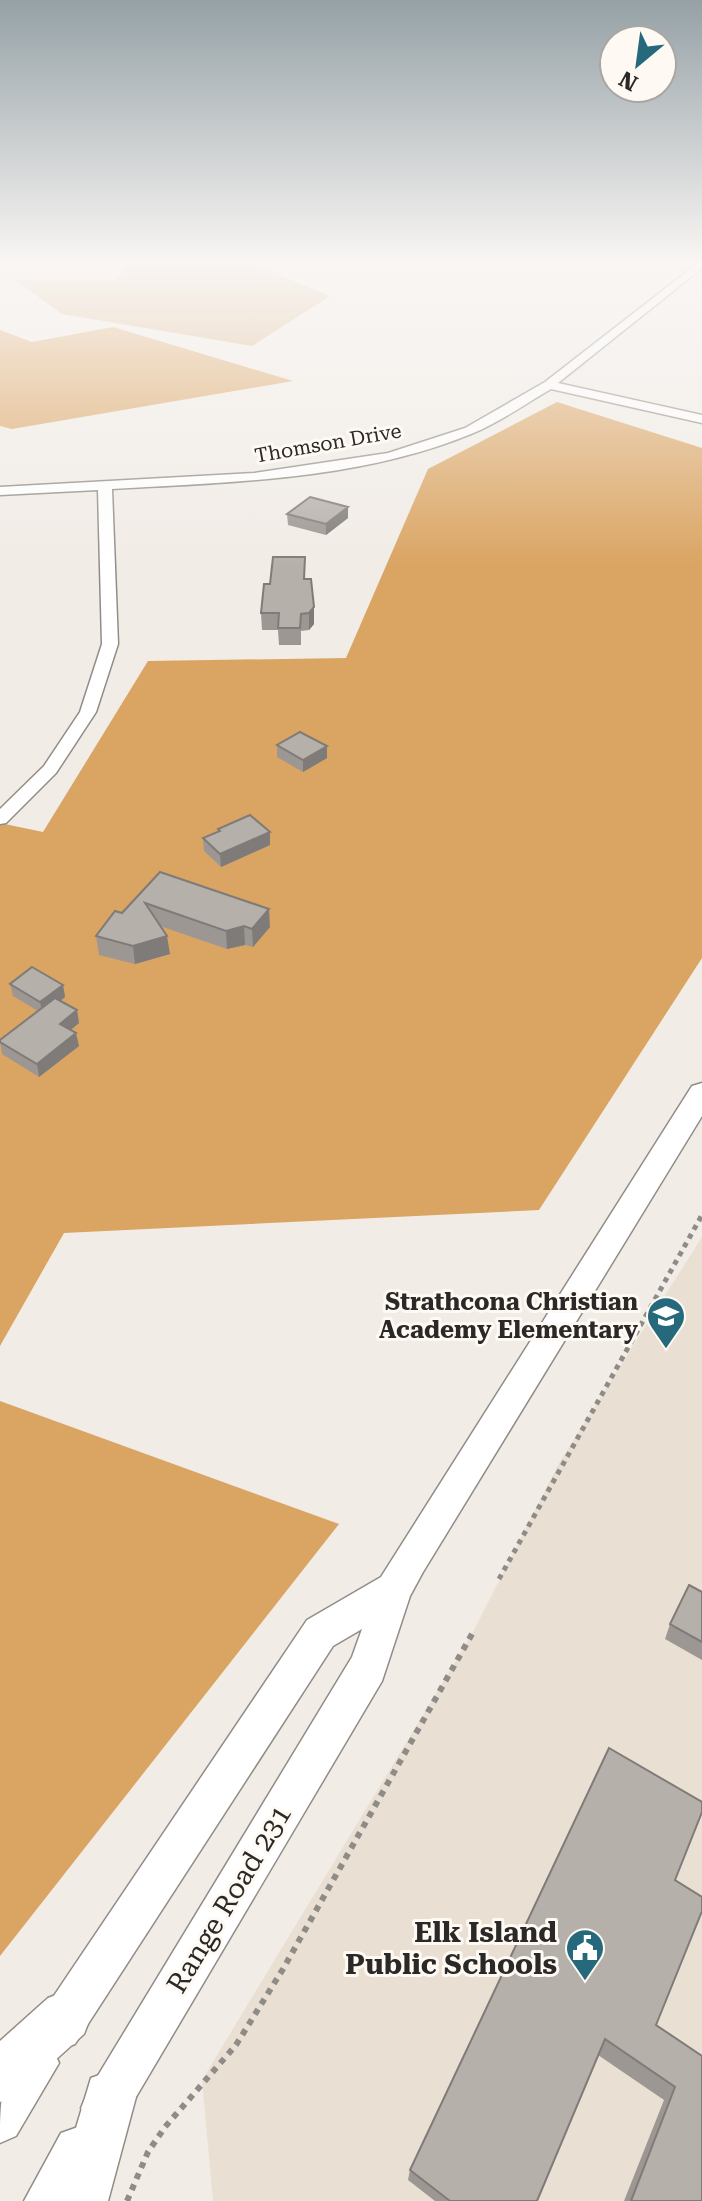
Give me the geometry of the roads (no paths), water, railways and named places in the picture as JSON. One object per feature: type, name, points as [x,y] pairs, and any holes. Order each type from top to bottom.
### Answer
[{"type":"main road","points":[[0,2076],[66,2016]]},
{"type":"main road","points":[[81,2201],[110,2097]]},
{"type":"street","name":"Thomson Drive","points":[[0,491],[254,477],[390,457],[469,431],[549,385],[577,363]]},
{"type":"street","points":[[549,385],[702,419]]},
{"type":"street","points":[[0,819],[50,769],[88,712],[110,644],[105,487]]},
{"type":"street","name":"Range Road 231","points":[[48,2201],[368,1667],[394,1590],[410,1560],[702,1093]]},
{"type":"street","points":[[0,2120],[320,1633],[394,1590]]},
{"type":"place","name":"Strathcona Christian Academy Elementary","points":[[666,1350]]},
{"type":"place","name":"Elk Island Public Schools","points":[[585,1982]]}]
